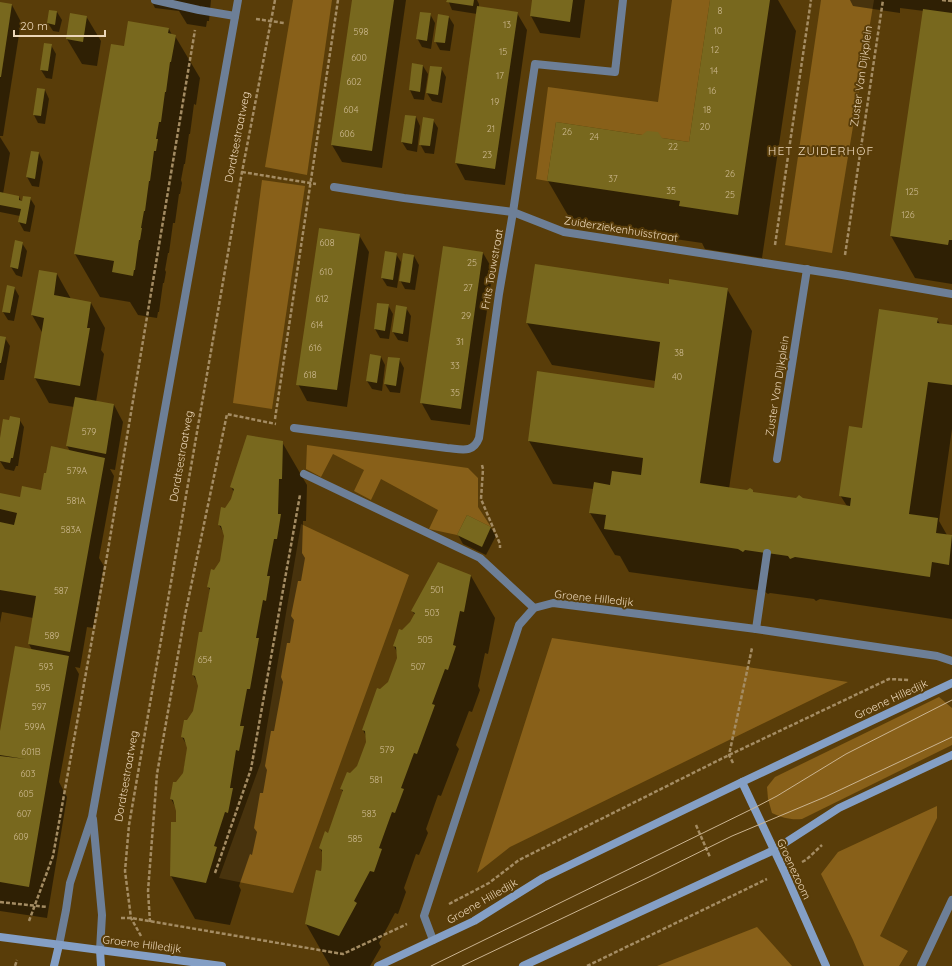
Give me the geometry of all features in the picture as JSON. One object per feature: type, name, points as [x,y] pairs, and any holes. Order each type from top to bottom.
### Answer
[{"type":"street","points":[[155,0],[235,16]]},
{"type":"street","name":"Dordtsestraatweg","points":[[54,966],[70,883],[92,817],[238,0]]},
{"type":"street","name":"Frits Touwstraat","points":[[476,445],[479,438],[498,294],[513,212],[535,64],[615,72],[623,0]]},
{"type":"street","name":"Zuiderziekenhuisstraat","points":[[334,187],[404,198],[513,212],[564,232],[807,269],[952,294]]},
{"type":"street","name":"Zuster Van Dijkplein","points":[[777,459],[807,269]]},
{"type":"street","points":[[294,428],[447,448],[469,449],[476,445]]},
{"type":"street","points":[[304,474],[480,558],[534,608],[519,625],[424,916],[433,940]]},
{"type":"street","points":[[756,629],[767,553]]},
{"type":"street","name":"Groene Hilledijk","points":[[534,608],[553,603],[756,629],[937,656],[952,661]]},
{"type":"street","name":"Groene Hilledijk","points":[[378,966],[474,921],[544,878],[689,807],[952,683]]},
{"type":"street","points":[[523,966],[774,850],[839,808],[952,755]]},
{"type":"street","name":"Groenezoom","points":[[742,782],[826,966]]},
{"type":"street","name":"Dordtsestraatweg","points":[[92,817],[102,915],[100,950],[101,966]]},
{"type":"street","points":[[921,966],[952,900]]},
{"type":"street","name":"Groene Hilledijk","points":[[0,937],[222,966]]},
{"type":"path","name":"Dordtsestraatweg","points":[[131,918],[125,871],[129,825],[242,172],[275,0]]},
{"type":"path","points":[[275,424],[338,0]]},
{"type":"path","points":[[772,264],[811,0]]},
{"type":"path","name":"Zuster Van Dijkplein","points":[[842,275],[883,0]]},
{"type":"path","points":[[942,0],[952,1]]},
{"type":"path","points":[[0,902],[36,905],[53,856],[108,548],[199,10]]},
{"type":"path","points":[[271,22],[284,24]]},
{"type":"path","points":[[242,172],[334,187]]},
{"type":"path","points":[[150,922],[148,891],[157,774],[185,615],[227,414],[294,428]]},
{"type":"path","points":[[476,445],[483,469],[481,500],[500,544],[498,574]]},
{"type":"path","points":[[215,873],[251,769],[304,474]]},
{"type":"path","points":[[729,756],[756,629]]},
{"type":"path","name":"Groene Hilledijk","points":[[131,918],[343,954],[489,884],[519,860],[729,756],[889,679],[912,680]]},
{"type":"path","points":[[689,807],[727,898]]},
{"type":"shaded area","points":[[293,0],[332,0],[307,175],[265,167]]},
{"type":"shaded area","points":[[672,0],[710,0],[689,142],[556,122],[547,181],[536,179],[548,87],[658,102]]},
{"type":"shaded area","points":[[821,0],[874,0],[832,253],[785,245]]},
{"type":"shaded area","points":[[262,180],[305,186],[272,409],[233,403]]},
{"type":"shaded area","points":[[307,445],[468,468],[478,478],[478,507],[491,527],[467,515],[457,535],[429,529],[438,510],[381,479],[371,500],[354,491],[364,470],[333,454],[321,477],[306,469]]},
{"type":"shaded area","points":[[301,524],[409,575],[293,893],[219,878],[261,762]]},
{"type":"shaded area","points":[[552,638],[848,682],[510,847],[477,873]]},
{"type":"shaded area","points":[[939,697],[952,708],[952,745],[802,819],[787,818],[772,813],[768,799],[767,787],[775,777]]},
{"type":"shaded area","points":[[937,806],[937,818],[880,936],[908,951],[899,966],[864,966],[821,874],[838,852]]},
{"type":"shaded area","points":[[757,927],[792,966],[657,966]]},
{"type":"building","points":[[352,0],[394,0],[372,151],[331,145]]},
{"type":"building","points":[[447,0],[474,0],[473,6],[446,2]]},
{"type":"building","points":[[532,0],[573,0],[570,22],[530,16]]},
{"type":"building","points":[[710,0],[770,0],[738,215],[679,206],[680,201],[547,181],[556,122],[642,135],[647,131],[658,132],[662,138],[689,142]]},
{"type":"building","points":[[0,2],[12,4],[1,77],[0,77]]},
{"type":"building","points":[[477,6],[518,12],[495,169],[455,163]]},
{"type":"building","points":[[923,9],[952,13],[952,240],[949,240],[948,245],[890,236]]},
{"type":"building","points":[[49,10],[57,11],[55,25],[47,23]]},
{"type":"building","points":[[420,12],[431,13],[427,41],[416,39]]},
{"type":"building","points":[[70,13],[87,16],[83,42],[66,39]]},
{"type":"building","points":[[438,14],[449,16],[445,43],[434,42]]},
{"type":"building","points":[[128,21],[169,28],[168,33],[176,35],[170,62],[161,122],[159,122],[156,139],[158,139],[156,151],[154,151],[133,276],[112,272],[114,261],[74,254],[111,44],[124,46]]},
{"type":"building","points":[[44,43],[52,44],[48,71],[40,70]]},
{"type":"building","points":[[412,63],[423,65],[420,92],[409,90]]},
{"type":"building","points":[[430,66],[442,67],[438,95],[426,93]]},
{"type":"building","points":[[37,88],[45,89],[41,116],[33,115]]},
{"type":"building","points":[[405,115],[416,116],[412,144],[401,142]]},
{"type":"building","points":[[423,117],[434,119],[430,146],[419,145]]},
{"type":"building","points":[[31,151],[39,152],[35,179],[26,177]]},
{"type":"building","points":[[0,192],[19,196],[19,200],[22,201],[23,196],[31,197],[26,224],[18,222],[21,209],[0,205]]},
{"type":"building","points":[[319,228],[360,234],[337,390],[296,385]]},
{"type":"building","points":[[15,240],[23,242],[18,269],[10,267]]},
{"type":"building","points":[[443,246],[483,252],[461,409],[420,403]]},
{"type":"building","points":[[385,251],[397,253],[393,280],[381,278]]},
{"type":"building","points":[[403,253],[414,255],[410,283],[399,281]]},
{"type":"building","points":[[535,264],[669,284],[669,279],[728,288],[700,483],[747,490],[750,488],[753,492],[796,498],[799,495],[803,498],[850,506],[851,498],[839,496],[849,426],[862,428],[879,309],[938,318],[937,323],[952,325],[952,385],[928,382],[909,514],[938,518],[936,533],[952,535],[949,565],[932,562],[930,577],[795,557],[790,559],[788,556],[745,550],[743,552],[738,549],[604,529],[606,515],[589,513],[594,482],[610,485],[612,471],[641,475],[643,458],[528,441],[537,371],[654,388],[660,342],[526,323]]},
{"type":"building","points":[[39,270],[57,273],[54,295],[91,302],[87,328],[90,328],[80,386],[34,378],[44,318],[31,315]]},
{"type":"building","points":[[7,285],[15,287],[10,313],[2,312]]},
{"type":"building","points":[[377,303],[389,304],[385,331],[374,329]]},
{"type":"building","points":[[396,305],[407,307],[403,334],[392,332]]},
{"type":"building","points":[[0,336],[6,337],[1,363],[0,363]]},
{"type":"building","points":[[370,354],[381,356],[377,383],[366,381]]},
{"type":"building","points":[[388,357],[400,358],[396,386],[384,384]]},
{"type":"building","points":[[75,397],[114,404],[106,454],[66,446]]},
{"type":"building","points":[[10,416],[20,418],[20,423],[13,458],[11,458],[10,463],[0,461],[0,438],[3,419],[9,420]]},
{"type":"building","points":[[247,435],[283,441],[282,479],[279,479],[278,514],[281,514],[277,539],[274,539],[267,576],[270,576],[266,601],[263,600],[256,638],[259,638],[250,689],[247,689],[240,726],[244,726],[239,751],[236,750],[230,788],[233,788],[228,813],[225,812],[214,846],[217,847],[206,883],[170,876],[171,822],[176,822],[176,811],[173,800],[170,799],[173,782],[176,782],[183,773],[187,748],[184,738],[181,737],[184,720],[187,720],[193,711],[198,686],[195,676],[192,675],[199,632],[202,632],[210,588],[207,587],[211,569],[214,570],[220,561],[224,536],[221,526],[218,525],[221,507],[225,508],[231,499],[234,489],[230,487]]},
{"type":"building","points":[[51,446],[105,458],[70,652],[28,644],[36,596],[0,590],[0,522],[14,525],[17,513],[0,509],[0,493],[20,497],[22,486],[41,490]]},
{"type":"building","points":[[467,515],[491,527],[482,547],[457,535]]},
{"type":"building","points":[[438,562],[471,575],[464,612],[460,611],[453,645],[456,646],[448,670],[445,669],[432,704],[435,705],[417,754],[414,753],[401,788],[404,789],[395,813],[392,812],[379,848],[382,849],[374,872],[370,871],[354,901],[357,903],[339,936],[305,924],[316,870],[321,871],[322,850],[319,848],[325,831],[328,833],[343,790],[340,789],[347,772],[350,773],[357,766],[366,742],[365,731],[362,730],[377,688],[380,689],[388,682],[397,658],[396,647],[393,646],[399,629],[402,630],[410,622],[415,613],[411,611]]},
{"type":"building","points":[[15,646],[69,656],[29,887],[0,882],[0,756],[25,759],[0,755],[0,731]]},
{"type":"tram line","points":[[431,966],[754,808],[777,796],[846,754],[952,700]]},
{"type":"tram line","points":[[462,966],[732,836],[825,797],[952,737]]},
{"type":"district","name":"HET ZUIDERHOF","points":[[821,150]]}]
